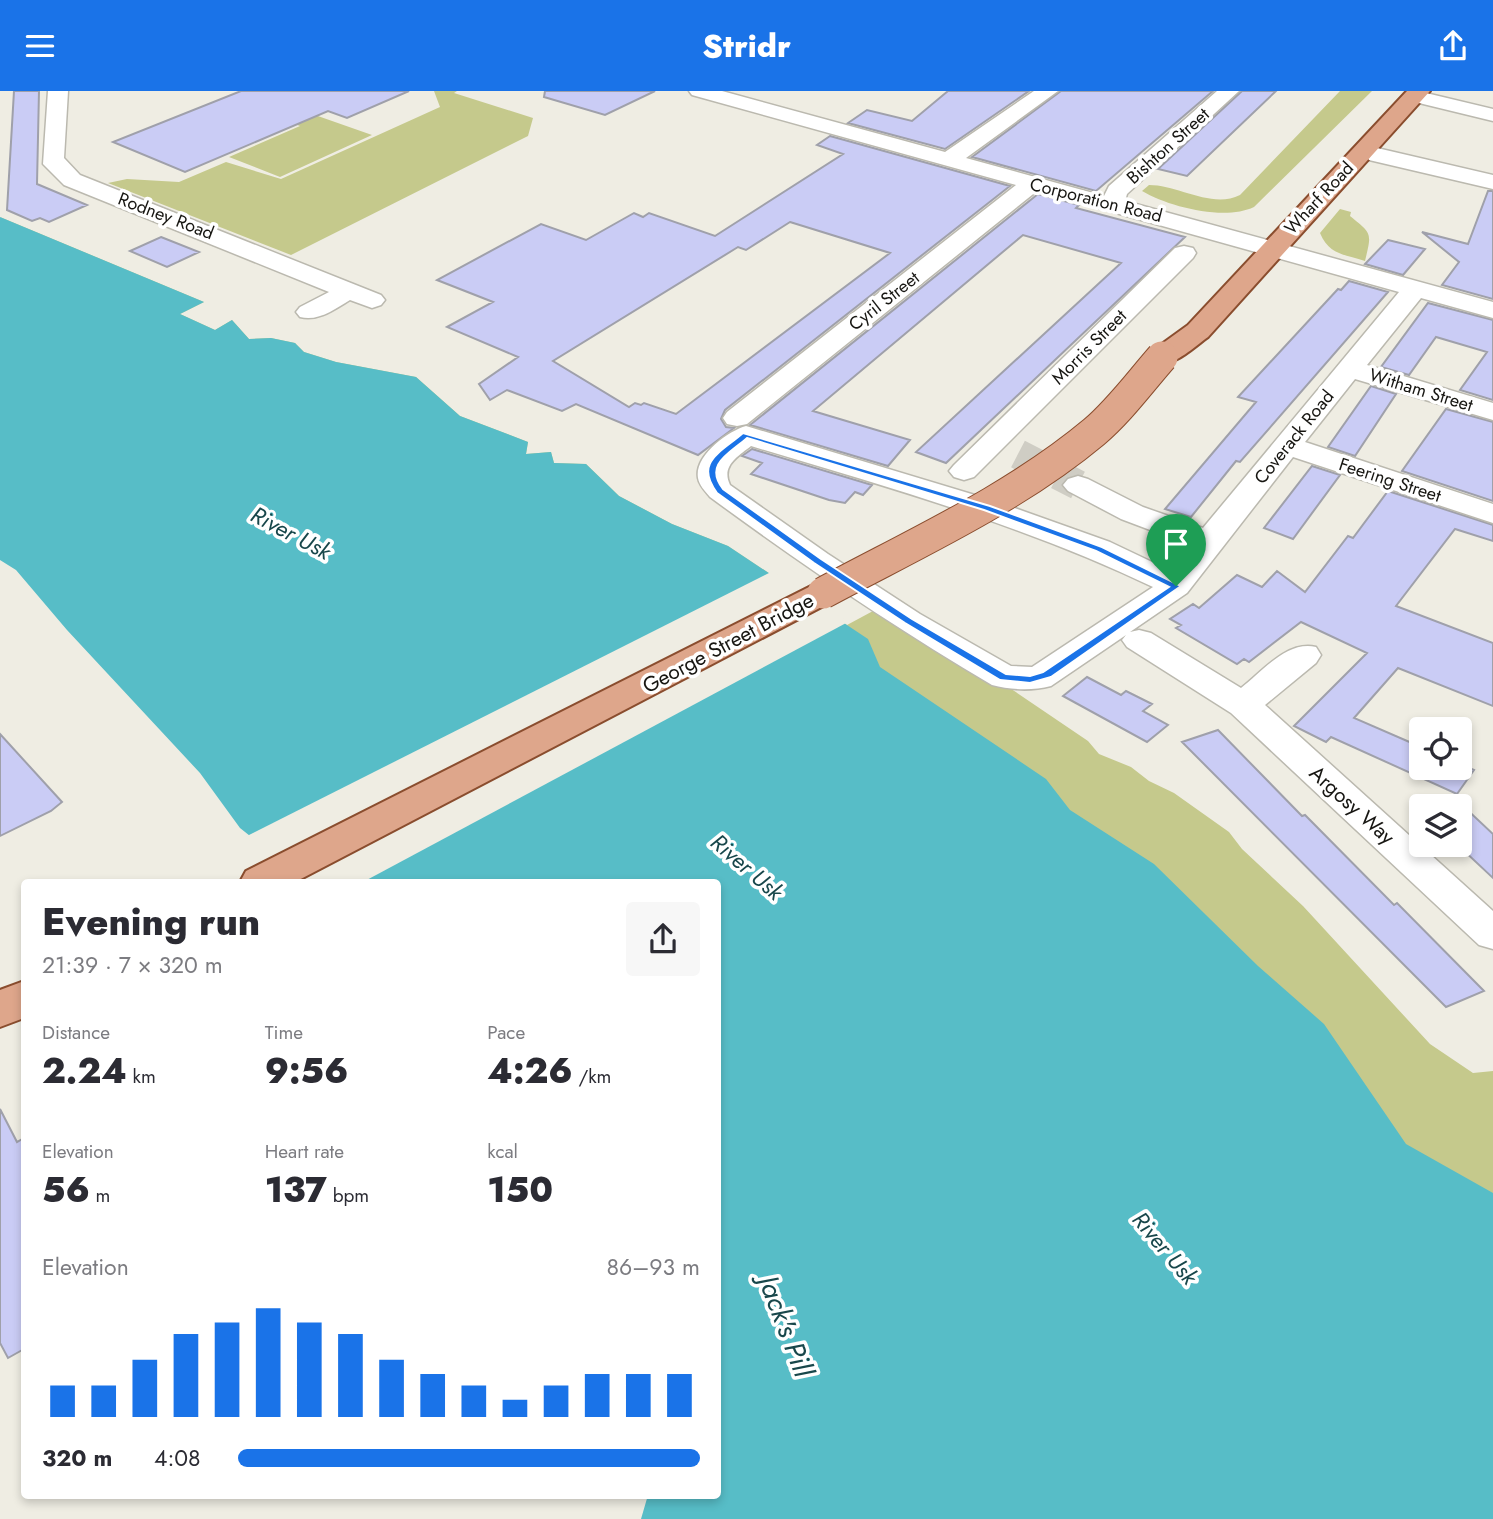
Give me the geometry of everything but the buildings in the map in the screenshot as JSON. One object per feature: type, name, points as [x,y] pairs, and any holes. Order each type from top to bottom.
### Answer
[{"type":"main road","name":"Wharf Road","points":[[1312,174],[1393,91]]},
{"type":"main road","name":"Wharf Road","points":[[1208,302],[1273,249],[1422,95]]},
{"type":"main road","name":"Wharf Road","points":[[1208,302],[1245,240],[1264,222]]},
{"type":"main road","name":"George Street Bridge","points":[[266,879],[555,733],[986,504],[1067,454],[1097,430],[1162,357],[1198,331],[1208,302]]},
{"type":"main road","points":[[0,1010],[21,1000]]},
{"type":"street","name":"Rodney Road","points":[[58,91],[53,158],[54,164],[72,180],[361,295],[309,312]]},
{"type":"street","name":"Corporation Road","points":[[699,91],[949,159],[976,170],[1245,240],[1415,289],[1490,303]]},
{"type":"street","points":[[757,107],[785,91]]},
{"type":"street","points":[[949,159],[1048,91]]},
{"type":"street","name":"Bishton Street","points":[[1112,204],[1117,191],[1229,91]]},
{"type":"street","points":[[1422,95],[1493,115]]},
{"type":"street","points":[[1377,156],[1493,182]]},
{"type":"street","name":"Cyril Street","points":[[737,418],[1032,184]]},
{"type":"street","name":"Morris Street","points":[[964,471],[1006,448],[1184,253]]},
{"type":"street","name":"Coverack Road","points":[[1176,586],[1099,549],[987,508],[746,435],[718,459],[711,469],[712,480],[720,491],[817,561],[908,621],[1004,677],[1030,679],[1047,675],[1176,586],[1209,541],[1415,289]]},
{"type":"street","name":"Witham Street","points":[[1350,369],[1493,412]]},
{"type":"street","name":"Feering Street","points":[[1287,446],[1493,514]]},
{"type":"street","points":[[1078,485],[1132,513],[1209,541]]},
{"type":"street","name":"Argosy Way","points":[[1139,640],[1243,705],[1493,934]]},
{"type":"street","points":[[1243,705],[1304,655]]},
{"type":"green space","points":[[434,91],[457,91],[454,93],[533,118],[528,136],[291,255],[108,183],[127,179],[179,182],[226,162],[281,179],[440,107]]},
{"type":"green space","points":[[1340,91],[1372,91],[1254,207],[1228,213],[1197,210],[1167,202],[1142,191],[1149,185],[1207,198],[1229,199],[1240,195]]},
{"type":"green space","points":[[315,115],[372,135],[280,177],[229,157],[300,126],[284,120]]},
{"type":"green space","points":[[1340,209],[1351,212],[1350,216],[1368,234],[1365,261],[1333,250],[1320,233]]},
{"type":"green space","points":[[0,217],[204,302],[180,314],[215,330],[232,320],[249,339],[271,338],[295,343],[304,352],[336,362],[416,377],[460,416],[528,442],[526,454],[551,452],[554,463],[586,464],[619,496],[672,524],[728,546],[847,625],[886,604],[1088,741],[1099,754],[1131,767],[1149,781],[1174,793],[1229,832],[1242,849],[1303,906],[1430,1044],[1473,1073],[1493,1071],[1493,1375]]},
{"type":"water","points":[[0,217],[204,302],[180,314],[215,330],[232,320],[249,339],[271,338],[295,343],[304,352],[336,362],[416,377],[460,416],[528,442],[526,454],[551,452],[554,463],[586,464],[619,496],[672,524],[728,546],[868,639],[880,667],[1046,779],[1070,810],[1154,864],[1258,966],[1324,1024],[1406,1144],[1493,1193],[1493,1519],[641,1519],[647,1499],[721,1499],[721,879],[304,879],[240,828],[200,773],[67,630],[16,570],[0,560]]},
{"type":"pier","points":[[773,571],[848,622],[369,879],[299,879],[245,837]]},
{"type":"tunnel","points":[[1018,454],[1078,485]]},
{"type":"route","points":[[746,435],[987,508],[1099,549],[1176,586],[1047,675],[1030,679],[1004,677],[908,621],[817,561],[720,491],[713,483],[710,473],[715,462],[746,435]]},
{"type":"water label","name":"River Usk","points":[[291,533]]},
{"type":"water label","name":"River Usk","points":[[747,867]]},
{"type":"water label","name":"River Usk","points":[[1165,1248]]},
{"type":"water label","name":"Jack's Pill","points":[[786,1326]]}]
